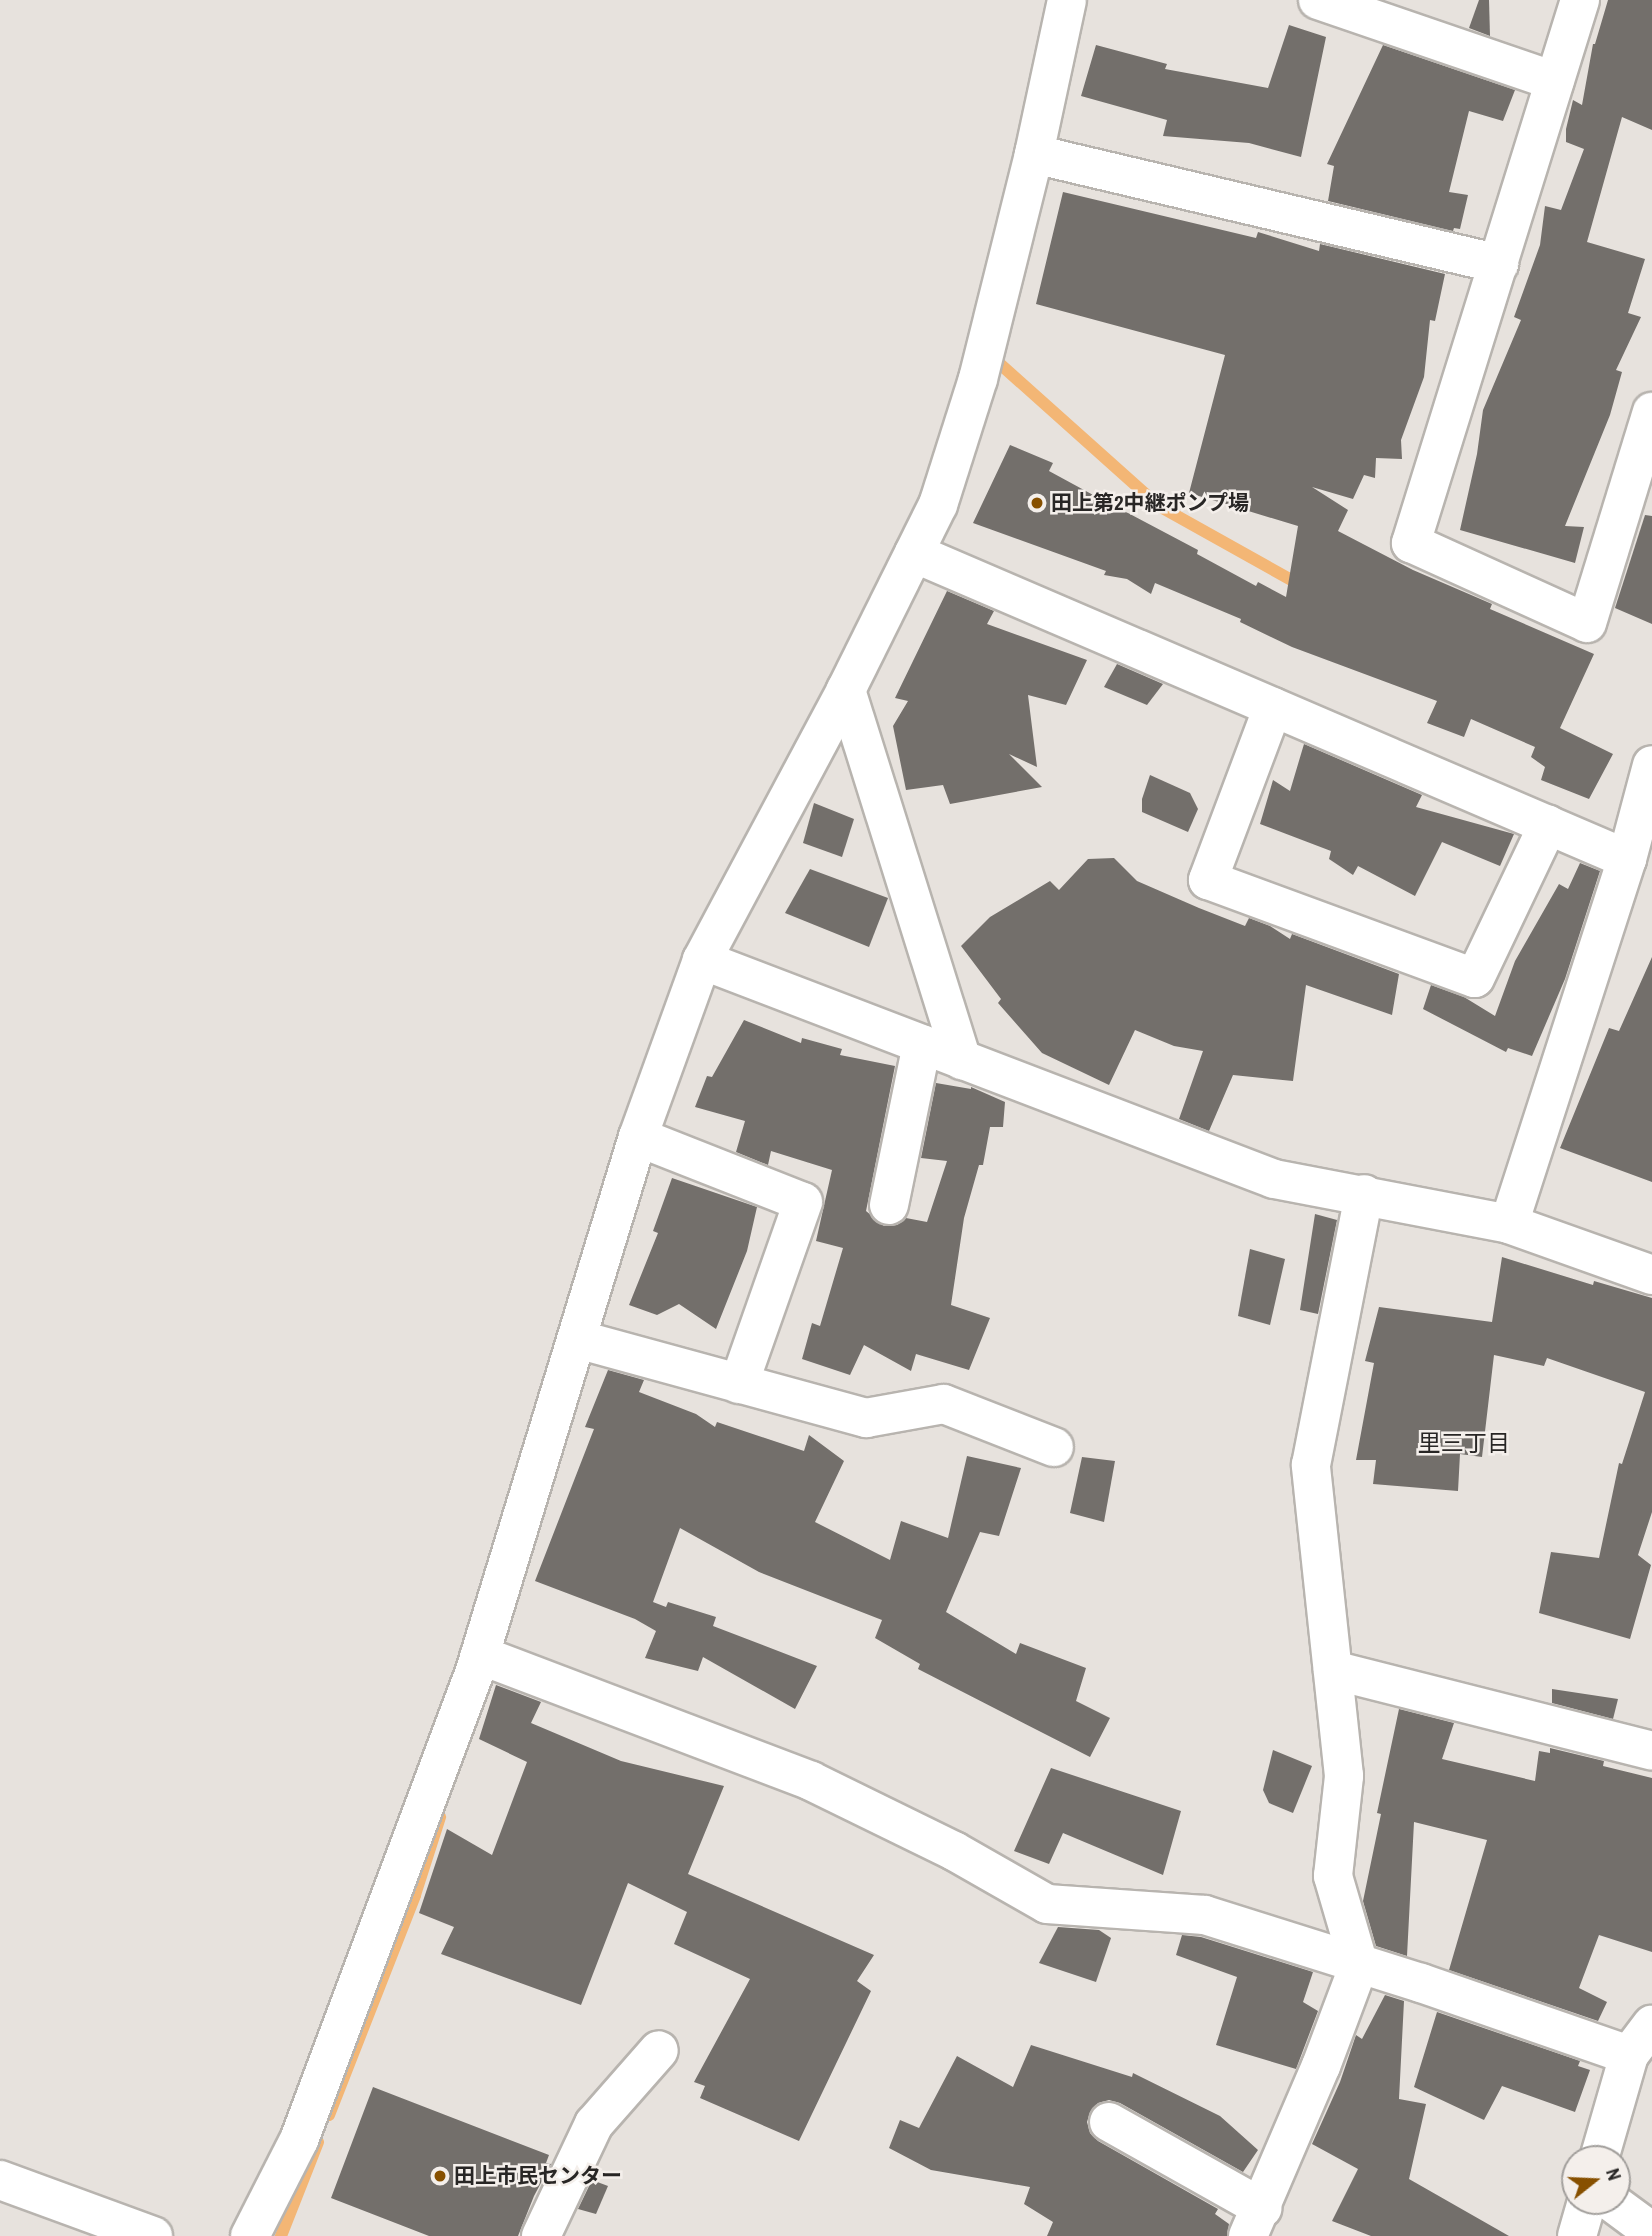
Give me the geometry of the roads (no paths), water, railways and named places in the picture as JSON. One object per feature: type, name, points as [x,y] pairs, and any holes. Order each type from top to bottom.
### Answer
[{"type":"street","points":[[250,2236],[299,2140],[480,1655],[638,1137],[702,960],[846,690],[938,505],[978,379],[1034,154],[1067,0]]},
{"type":"street","points":[[1318,0],[1555,80]]},
{"type":"street","points":[[1580,0],[1411,543],[1587,623],[1652,412]]},
{"type":"street","points":[[1034,154],[1499,264]]},
{"type":"street","points":[[915,553],[1627,859]]},
{"type":"street","points":[[846,690],[962,1060]]},
{"type":"street","points":[[1273,706],[1209,880],[1475,978],[1548,825]]},
{"type":"street","points":[[1509,1224],[1627,859],[1652,765]]},
{"type":"street","points":[[702,960],[1274,1179],[1364,1194],[1509,1224],[1652,1275]]},
{"type":"street","points":[[889,1205],[922,1044]]},
{"type":"street","points":[[638,1137],[803,1202],[739,1384]]},
{"type":"street","points":[[1109,2122],[1255,2222],[1359,1965],[1333,1876],[1344,1776],[1311,1465],[1364,1194]]},
{"type":"street","points":[[577,1339],[866,1418],[944,1404],[1054,1447]]},
{"type":"street","points":[[480,1655],[810,1781],[954,1851],[1047,1904],[1205,1915],[1421,1983],[1629,2055]]},
{"type":"street","points":[[1333,1670],[1652,1751]]},
{"type":"street","points":[[1603,2145],[1629,2055],[1652,2025]]},
{"type":"street","points":[[541,2236],[594,2124],[659,2050]]},
{"type":"street","points":[[0,2180],[153,2236]]},
{"type":"street","points":[[1577,2236],[1583,2215]]},
{"type":"street","points":[[1629,2215],[1652,2232]]},
{"type":"waterway","points":[[1000,364],[1159,506],[1304,587]]},
{"type":"waterway","points":[[329,2115],[415,1895],[440,1817]]},
{"type":"waterway","points":[[281,2236],[318,2142]]},
{"type":"place","name":"田上第2中継ポンプ場","points":[[1037,503]]},
{"type":"place","name":"田上市民センター","points":[[440,2176]]},
{"type":"district","name":"里三丁目","points":[[1464,1443]]}]
